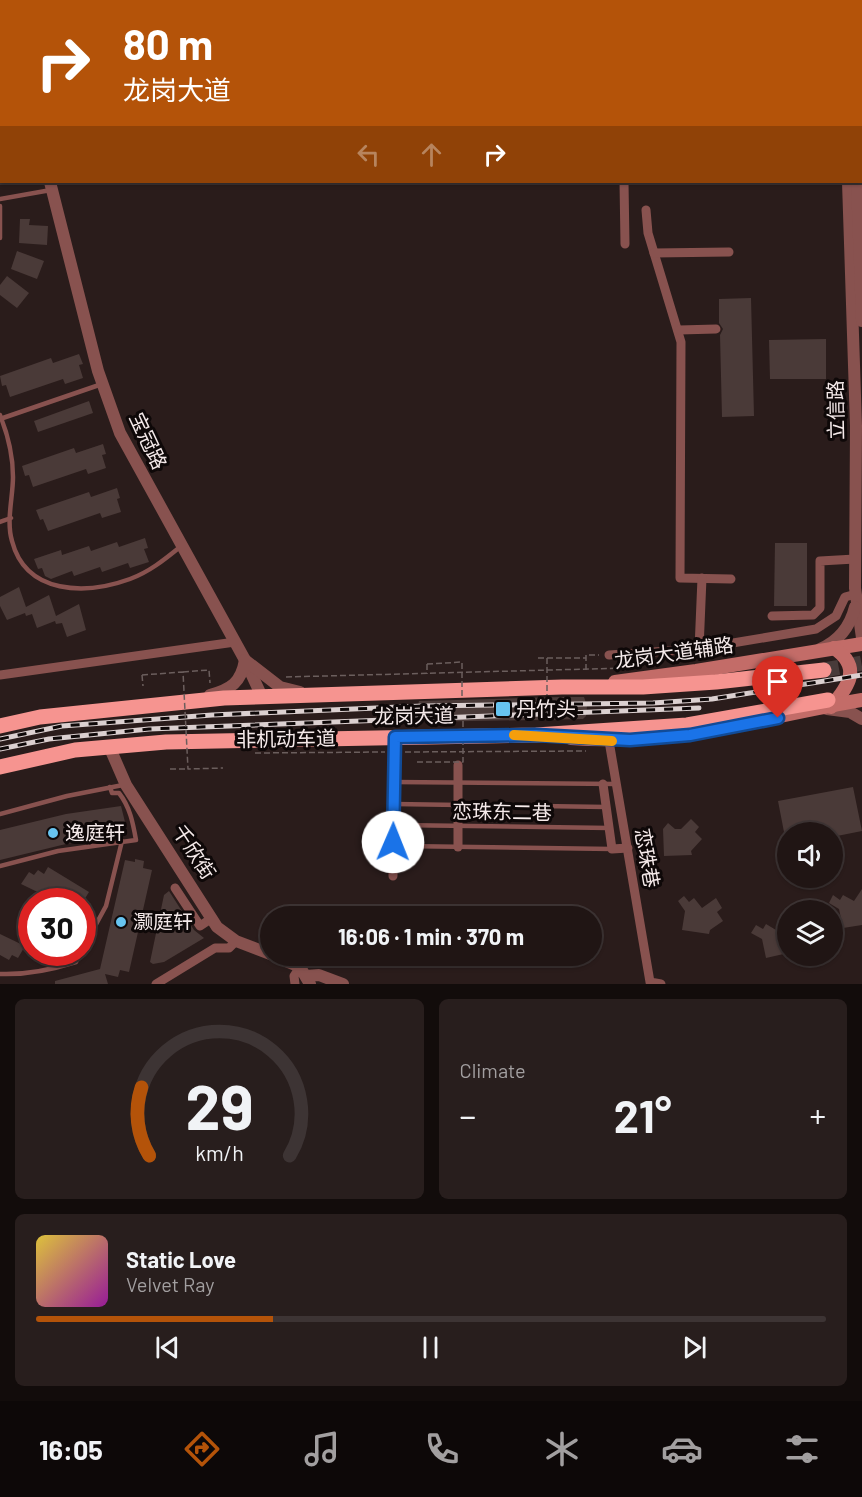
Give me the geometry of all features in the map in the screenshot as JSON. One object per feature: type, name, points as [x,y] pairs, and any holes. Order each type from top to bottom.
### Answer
[{"type":"highway","name":"龙岗大道","points":[[0,726],[40,717],[189,701],[562,687],[643,687],[706,683],[824,670]]},
{"type":"highway","name":"龙岗大道","points":[[0,766],[109,746],[166,742],[395,745],[687,724],[827,706]]},
{"type":"main road","name":"龙岗大道辅路","points":[[562,687],[686,673],[862,644]]},
{"type":"main road","points":[[827,706],[849,682],[852,671],[845,656],[834,648]]},
{"type":"main road","points":[[536,735],[609,741],[690,735],[862,700]]},
{"type":"street","points":[[624,183],[625,244]]},
{"type":"street","name":"立信路","points":[[848,183],[862,321]]},
{"type":"street","name":"立信路","points":[[857,183],[855,236],[859,426],[855,559],[856,597],[862,638]]},
{"type":"street","name":"宝冠路","points":[[51,186],[103,384],[128,451],[245,660],[262,697]]},
{"type":"street","points":[[646,210],[648,233],[669,305],[679,330],[683,367],[680,578],[731,579]]},
{"type":"street","points":[[654,253],[729,252]]},
{"type":"street","points":[[679,330],[716,329]]},
{"type":"street","points":[[772,616],[813,615],[820,608],[820,561],[855,559]]},
{"type":"street","points":[[699,649],[702,578]]},
{"type":"street","points":[[609,655],[699,649],[816,629],[836,616],[845,597],[856,597],[852,618],[844,633],[826,646],[809,652]]},
{"type":"street","points":[[0,675],[235,642]]},
{"type":"street","points":[[189,701],[229,689],[243,674],[245,660],[280,687],[294,692],[328,695]]},
{"type":"street","points":[[827,706],[850,712],[862,719]]},
{"type":"street","name":"恋珠巷","points":[[609,741],[650,982],[661,984]]},
{"type":"street","points":[[393,876],[395,745]]},
{"type":"street","name":"千欣街","points":[[109,746],[126,785],[217,927],[236,941],[260,950]]},
{"type":"street","points":[[458,765],[459,847]]},
{"type":"street","points":[[603,784],[612,849],[628,848]]},
{"type":"street","points":[[175,888],[200,926],[212,918]]},
{"type":"street","points":[[156,984],[215,948],[229,948],[236,941]]},
{"type":"street","points":[[290,966],[305,976]]},
{"type":"street","points":[[295,984],[294,976],[319,975],[343,984]]},
{"type":"lane","points":[[0,199],[51,186]]},
{"type":"lane","points":[[0,206],[0,238]]},
{"type":"lane","points":[[103,384],[1,418],[11,454],[11,539],[18,559],[32,575],[50,585],[71,589],[102,587],[131,578],[158,564],[182,545]]},
{"type":"lane","points":[[0,522],[11,518]]},
{"type":"lane","points":[[394,782],[616,784]]},
{"type":"lane","points":[[0,814],[126,785]]},
{"type":"lane","points":[[0,866],[58,851],[136,840],[132,819],[123,798],[119,793],[112,792],[110,788]]},
{"type":"lane","points":[[394,804],[606,807]]},
{"type":"lane","name":"恋珠东二巷","points":[[394,825],[609,828]]},
{"type":"lane","points":[[96,925],[106,906],[122,841]]},
{"type":"lane","points":[[402,846],[612,849]]},
{"type":"lane","points":[[0,974],[35,972],[63,966]]},
{"type":"path","points":[[538,658],[586,658],[586,655],[609,655]]},
{"type":"path","points":[[547,658],[547,695]]},
{"type":"path","points":[[280,680],[290,675],[586,670],[586,658]]},
{"type":"path","points":[[427,674],[427,664],[462,662],[462,696]]},
{"type":"path","points":[[143,686],[142,675],[209,670],[210,683]]},
{"type":"path","points":[[183,672],[188,769]]},
{"type":"path","points":[[417,762],[463,762],[463,721]]},
{"type":"path","name":"非机动车道","points":[[254,753],[395,745],[589,751]]},
{"type":"path","points":[[184,754],[196,754]]},
{"type":"path","points":[[170,769],[223,768]]},
{"type":"building","points":[[20,219],[30,219],[29,225],[48,226],[47,245],[19,243]]},
{"type":"building","points":[[17,251],[44,261],[37,279],[11,269]]},
{"type":"building","points":[[7,276],[29,293],[17,308],[0,295],[0,285]]},
{"type":"building","points":[[751,298],[754,416],[722,417],[720,335],[723,329],[719,323],[719,299]]},
{"type":"building","points":[[826,339],[826,379],[770,379],[769,340]]},
{"type":"building","points":[[79,354],[83,364],[79,365],[83,378],[65,384],[63,379],[10,397],[6,385],[2,386],[0,376],[51,358],[53,363]]},
{"type":"building","points":[[89,401],[93,413],[38,432],[34,421]]},
{"type":"building","points":[[103,444],[106,454],[102,455],[106,468],[88,474],[86,469],[33,487],[29,475],[25,476],[22,466],[74,448],[76,453]]},
{"type":"building","points":[[117,488],[120,498],[117,499],[121,512],[102,518],[100,513],[48,531],[36,510],[89,492],[91,497]]},
{"type":"building","points":[[145,538],[148,548],[144,549],[149,562],[130,568],[128,563],[102,572],[100,567],[74,576],[72,571],[51,579],[45,576],[42,568],[38,569],[34,559],[61,550],[62,555],[89,546],[91,551],[117,542],[119,547]]},
{"type":"building","points":[[775,543],[807,543],[807,606],[774,606]]},
{"type":"building","points":[[19,587],[26,607],[49,595],[56,616],[79,604],[86,630],[67,637],[62,623],[56,624],[55,621],[37,628],[32,614],[26,616],[25,613],[7,620],[0,606],[0,597]]},
{"type":"building","name":"丹竹头","points":[[584,697],[587,706],[586,716],[583,719],[421,722],[417,710],[419,701]]},
{"type":"building","points":[[853,787],[862,831],[843,835],[843,822],[782,822],[778,801]]},
{"type":"building","name":"逸庭轩","points":[[121,806],[126,826],[121,827],[122,835],[66,844],[0,860],[0,830],[66,814]]},
{"type":"building","points":[[691,819],[699,827],[695,832],[702,839],[691,851],[692,855],[664,856],[663,829],[668,823],[675,829],[681,829]]},
{"type":"building","name":"灏庭轩","points":[[135,859],[144,861],[143,868],[152,870],[129,972],[120,970],[118,977],[105,974],[108,984],[55,984],[55,981],[100,969],[125,860],[135,862]]},
{"type":"building","points":[[48,867],[82,888],[29,888],[21,884],[29,872],[34,875],[38,870],[44,874]]},
{"type":"building","points":[[862,889],[862,925],[843,928],[843,900],[840,900],[843,895],[854,901]]},
{"type":"building","points":[[169,891],[194,930],[204,938],[164,962],[153,964],[150,962],[164,895]]},
{"type":"building","points":[[833,895],[840,900],[830,900]]},
{"type":"building","points":[[684,896],[689,902],[694,898],[702,908],[716,898],[722,908],[717,912],[723,921],[710,930],[709,934],[682,930],[685,911],[678,901]]},
{"type":"building","points":[[766,924],[776,930],[777,956],[766,958],[762,939],[751,933],[756,925],[763,929]]},
{"type":"building","points":[[0,934],[18,943],[18,958],[12,955],[9,960],[0,955]]},
{"type":"tunnel","points":[[824,670],[862,663]]},
{"type":"railway","points":[[0,739],[62,726],[212,715],[423,706],[653,703],[712,699],[862,675]]},
{"type":"railway","points":[[0,749],[49,739],[149,729],[699,708]]},
{"type":"slow traffic","points":[[514,735],[612,741]]},
{"type":"place","name":"丹竹头","points":[[503,709]]},
{"type":"place","name":"逸庭轩","points":[[53,833]]},
{"type":"place","name":"灏庭轩","points":[[121,922]]},
{"type":"route","points":[[393,842],[395,737],[536,735],[609,741],[630,740],[690,735],[778,718]]}]
